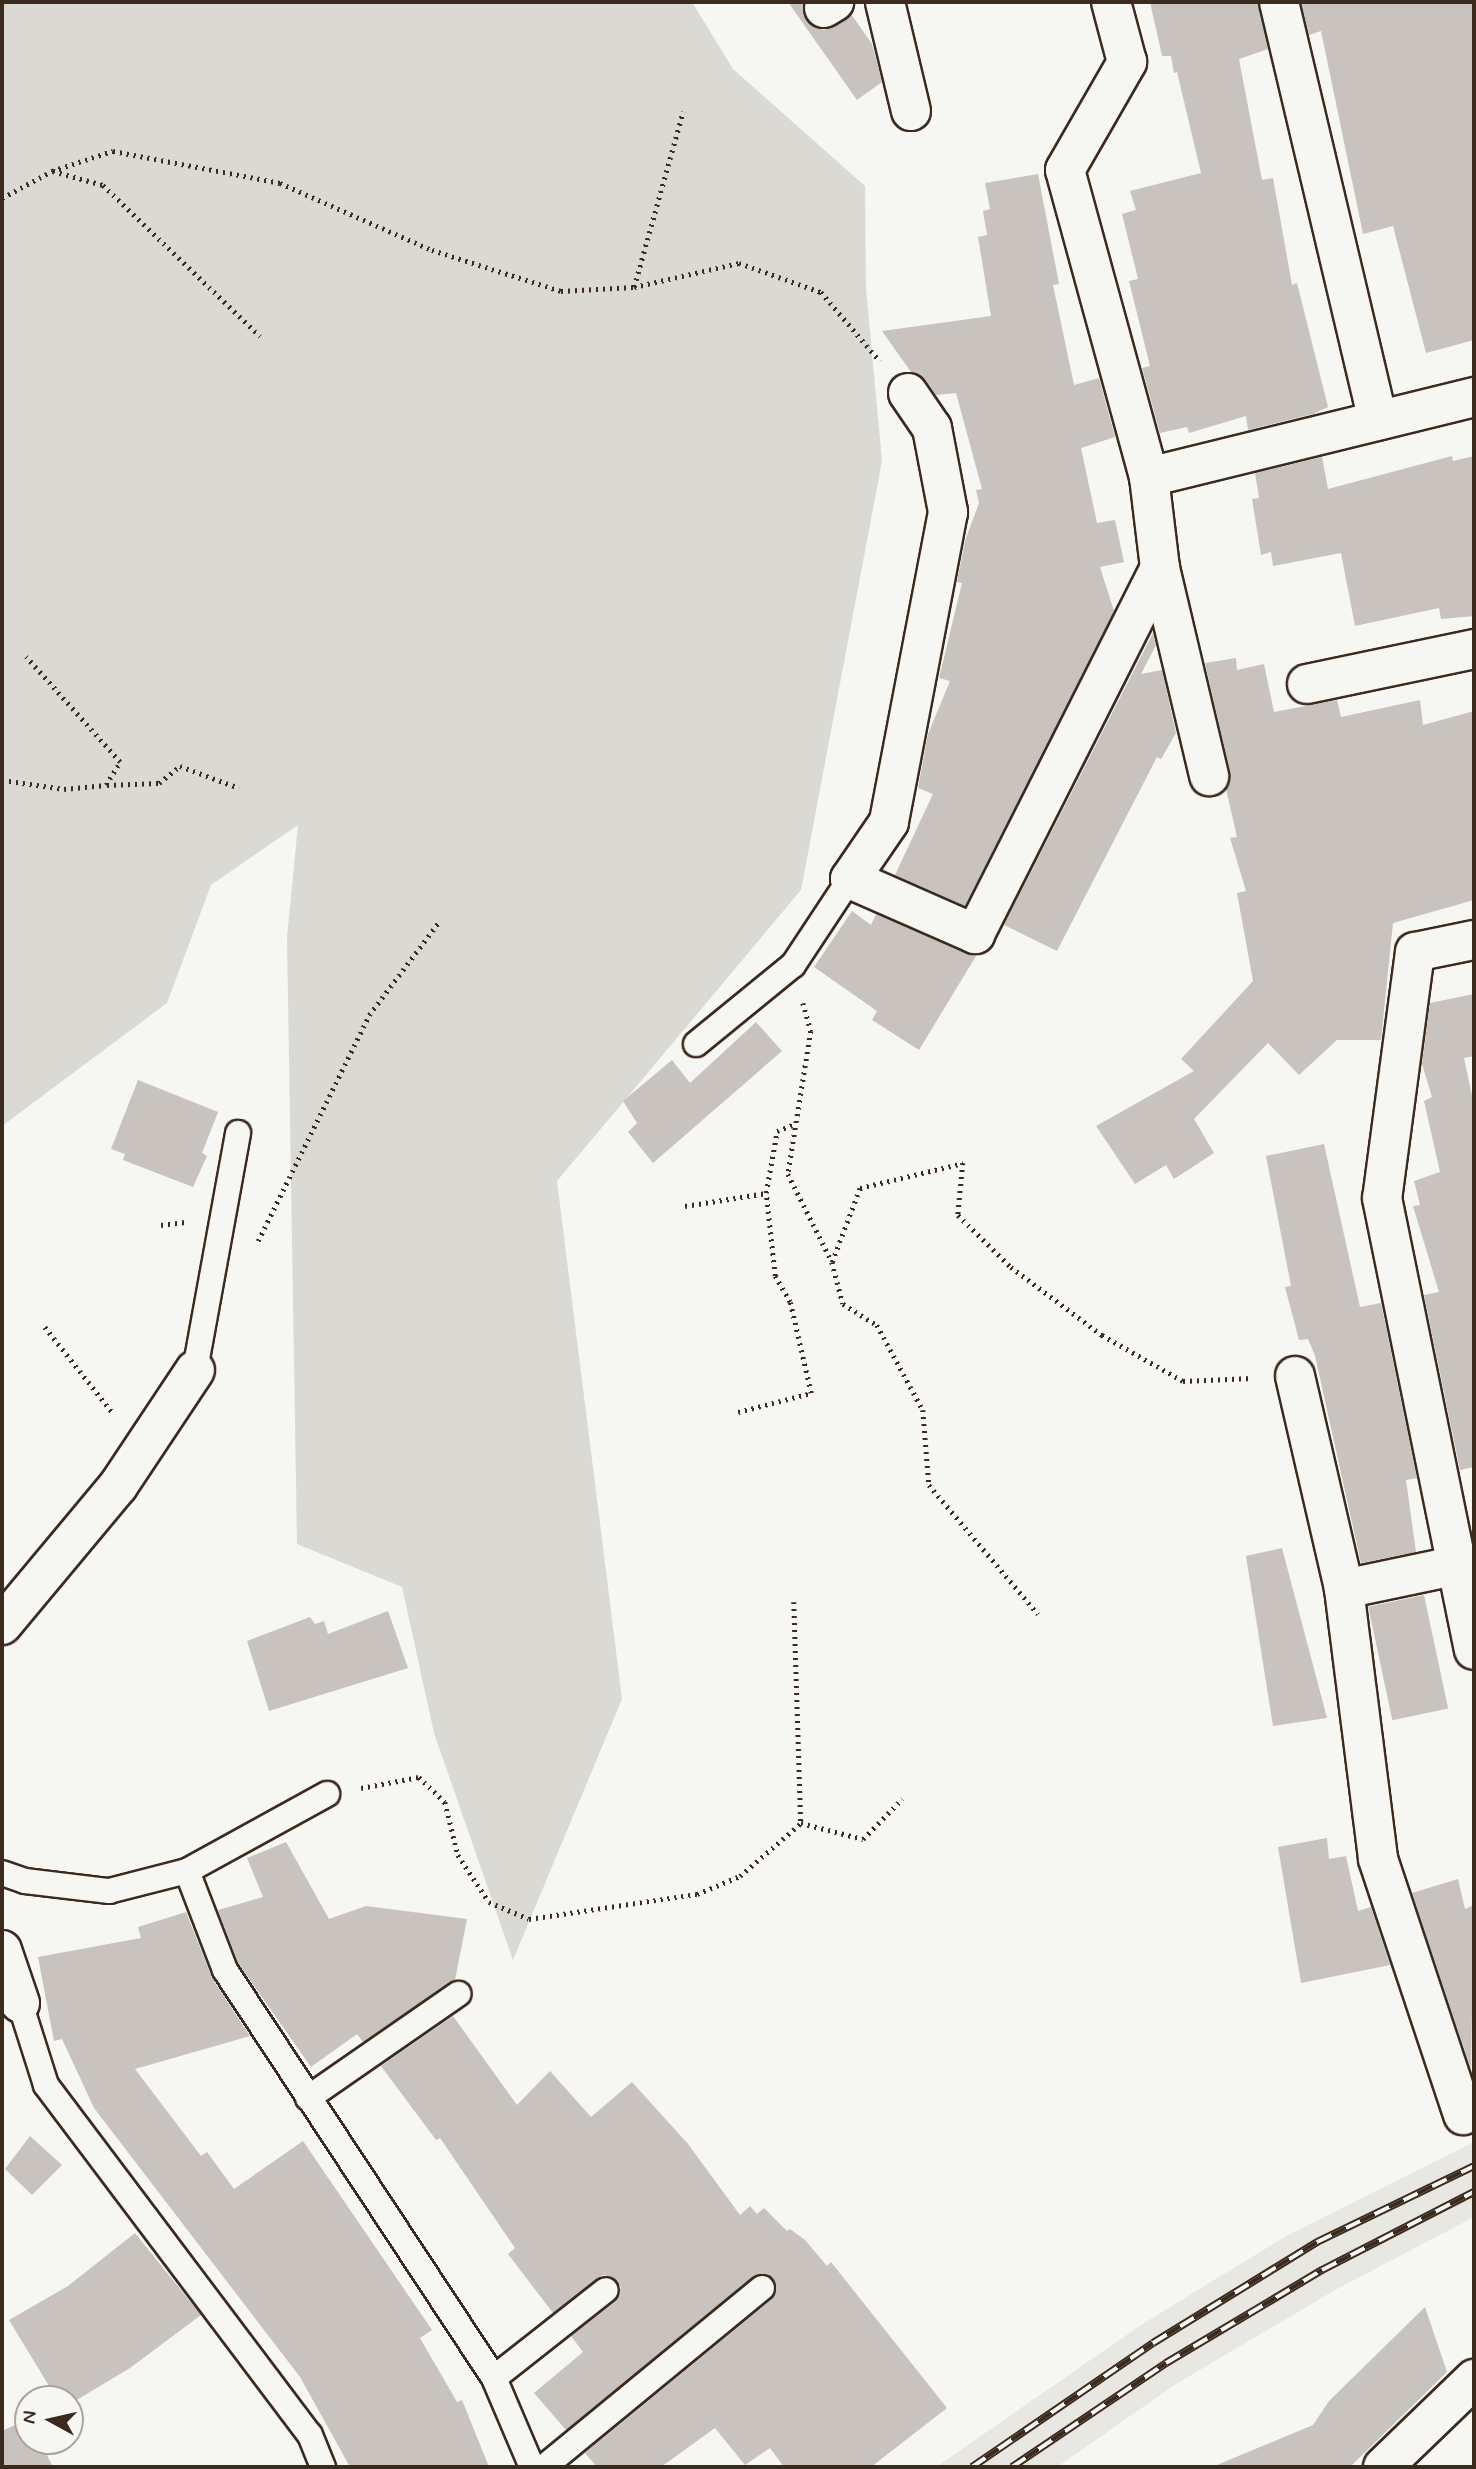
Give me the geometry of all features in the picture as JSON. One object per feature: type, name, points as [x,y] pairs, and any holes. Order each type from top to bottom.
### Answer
[{"type":"street","points":[[885,2],[911,111]]},
{"type":"street","points":[[1111,2],[1127,62],[1065,170],[1149,477],[1160,568],[1209,776]]},
{"type":"street","points":[[1279,2],[1378,420]]},
{"type":"street","points":[[908,393],[932,428],[948,512],[889,822],[850,879],[975,934],[1160,568]]},
{"type":"street","points":[[1149,477],[1474,397]]},
{"type":"street","points":[[1307,684],[1474,649]]},
{"type":"street","points":[[1474,940],[1415,952],[1382,1198],[1459,1565],[1474,1650]]},
{"type":"street","points":[[2,1625],[118,1486],[195,1370]]},
{"type":"street","points":[[1295,1376],[1344,1589],[1378,1859],[1463,2115]]},
{"type":"street","points":[[1344,1589],[1459,1565]]},
{"type":"street","points":[[2,1950],[20,2003]]},
{"type":"street","points":[[1383,2467],[1474,2379]]},
{"type":"lane","points":[[696,1044],[793,965],[850,879]]},
{"type":"lane","points":[[195,1370],[238,1133]]},
{"type":"lane","points":[[2,1873],[25,1881],[109,1891],[187,1871],[327,1794]]},
{"type":"lane","points":[[187,1871],[225,1970],[494,2378],[533,2467]]},
{"type":"lane","points":[[308,2098],[458,1994]]},
{"type":"lane","points":[[20,2003],[46,2085],[310,2435],[323,2467]]},
{"type":"lane","points":[[544,2467],[762,2288]]},
{"type":"lane","points":[[494,2378],[606,2290]]},
{"type":"path","points":[[634,287],[683,112]]},
{"type":"path","points":[[2,198],[52,171],[113,151],[280,183],[432,250],[561,291],[634,287],[739,262],[821,292],[908,393]]},
{"type":"path","points":[[52,171],[103,186],[260,336]]},
{"type":"path","points":[[26,657],[120,762],[106,785]]},
{"type":"path","points":[[2,780],[64,789],[159,783],[180,766],[239,788]]},
{"type":"path","points":[[255,1248],[369,1014],[438,923]]},
{"type":"path","points":[[793,965],[811,1031],[788,1174],[832,1262],[843,1304],[877,1325],[923,1410],[929,1485],[1038,1614]]},
{"type":"path","points":[[738,1412],[810,1393],[790,1302],[775,1276],[766,1193],[777,1131],[796,1124]]},
{"type":"path","points":[[832,1262],[860,1188],[963,1163],[958,1215],[1011,1267],[1102,1335],[1183,1381],[1295,1376]]},
{"type":"path","points":[[685,1206],[766,1193]]},
{"type":"path","points":[[45,1326],[116,1418]]},
{"type":"path","points":[[794,1602],[801,1824]]},
{"type":"path","points":[[327,1794],[419,1777],[445,1802],[458,1855],[489,1902],[529,1919],[697,1894],[740,1876],[801,1824]]},
{"type":"path","points":[[801,1824],[863,1839],[902,1799]]},
{"type":"shaded area","points":[[2,2],[692,2],[733,69],[865,186],[866,288],[882,461],[801,890],[557,1181],[622,1699],[513,1960],[434,1733],[402,1587],[297,1544],[287,937],[298,825],[211,885],[167,1003],[2,1126]]},
{"type":"shaded area","points":[[1474,2142],[1474,2217],[1335,2290],[1176,2384],[1057,2467],[936,2467],[1144,2323],[1283,2238]]},
{"type":"building","points":[[788,2],[804,2],[806,20],[824,30],[851,14],[872,44],[882,82],[857,100]]},
{"type":"building","points":[[1150,2],[1258,2],[1268,49],[1239,59],[1262,180],[1273,178],[1292,285],[1297,283],[1328,407],[1313,414],[1248,430],[1246,416],[1189,433],[1187,427],[1160,433],[1142,368],[1150,366],[1129,281],[1138,279],[1122,214],[1136,210],[1130,191],[1201,173],[1177,72],[1174,73],[1171,56],[1162,56]]},
{"type":"building","points":[[1301,2],[1474,2],[1474,340],[1426,353],[1393,226],[1363,234],[1321,31],[1309,35]]},
{"type":"building","points":[[1038,174],[1059,284],[1053,285],[1074,385],[1099,378],[1115,437],[1081,448],[1097,523],[1115,520],[1124,562],[1100,567],[1114,611],[965,906],[895,875],[933,794],[918,788],[928,734],[950,681],[939,678],[962,583],[957,582],[965,541],[979,503],[976,490],[982,489],[956,393],[936,395],[926,380],[911,372],[882,331],[991,316],[978,237],[987,235],[983,211],[990,209],[985,183]]},
{"type":"building","points":[[1452,456],[1453,461],[1474,456],[1474,616],[1441,619],[1439,608],[1355,626],[1341,553],[1273,566],[1271,552],[1261,555],[1252,499],[1259,498],[1255,473],[1322,457],[1328,489]]},
{"type":"building","points":[[1153,633],[1156,645],[1141,674],[1162,670],[1176,733],[1161,759],[1157,757],[1057,951],[1004,925]]},
{"type":"building","points":[[1236,658],[1237,670],[1264,664],[1274,712],[1337,700],[1341,717],[1420,700],[1423,725],[1474,711],[1474,900],[1393,923],[1381,1040],[1337,1040],[1299,1075],[1268,1043],[1194,1119],[1214,1153],[1174,1179],[1166,1165],[1135,1184],[1096,1126],[1194,1071],[1181,1059],[1253,981],[1237,893],[1246,891],[1230,838],[1237,837],[1226,789],[1230,771],[1205,663]]},
{"type":"building","points":[[852,911],[871,925],[876,914],[976,956],[919,1050],[872,1020],[877,1011],[814,967]]},
{"type":"building","points":[[1474,994],[1474,1056],[1464,1058],[1474,1105],[1474,1467],[1460,1470],[1424,1295],[1439,1292],[1413,1206],[1420,1205],[1414,1181],[1440,1172],[1424,1101],[1432,1097],[1422,1064],[1430,1003]]},
{"type":"building","points":[[756,1022],[782,1051],[653,1163],[628,1132],[637,1123],[623,1101],[672,1060],[690,1083]]},
{"type":"building","points":[[138,1080],[218,1112],[202,1153],[207,1156],[193,1187],[123,1160],[125,1154],[111,1149]]},
{"type":"building","points":[[1324,1144],[1360,1307],[1381,1303],[1417,1478],[1406,1480],[1416,1552],[1361,1563],[1315,1356],[1308,1339],[1299,1340],[1285,1287],[1291,1286],[1266,1156]]},
{"type":"building","points":[[1282,1548],[1327,1718],[1273,1726],[1246,1556]]},
{"type":"building","points":[[1424,1595],[1448,1708],[1392,1720],[1368,1607]]},
{"type":"building","points":[[388,1611],[408,1668],[269,1711],[247,1641],[310,1617],[315,1624],[324,1621],[328,1634]]},
{"type":"building","points":[[1327,1838],[1329,1859],[1346,1856],[1358,1911],[1371,1907],[1390,1965],[1301,1983],[1278,1847]]},
{"type":"building","points":[[286,1842],[329,1919],[366,1906],[467,1919],[455,1980],[363,2042],[357,2034],[311,2067],[238,1963],[218,1910],[263,1897],[247,1858]]},
{"type":"building","points":[[1458,1879],[1465,1909],[1474,1905],[1471,2069],[1412,1893]]},
{"type":"building","points":[[186,1912],[212,1978],[250,2036],[135,2069],[201,2156],[207,2152],[234,2189],[303,2141],[432,2330],[420,2338],[457,2402],[462,2400],[489,2467],[350,2467],[300,2377],[94,2108],[62,2039],[54,2041],[38,1957],[141,1938],[138,1927]]},
{"type":"building","points":[[453,2016],[517,2105],[550,2071],[591,2117],[632,2082],[688,2144],[740,2215],[750,2206],[757,2214],[764,2208],[787,2231],[790,2229],[805,2240],[827,2266],[831,2262],[947,2408],[871,2467],[784,2467],[770,2448],[745,2465],[715,2428],[661,2467],[597,2467],[585,2453],[771,2300],[776,2285],[767,2274],[753,2277],[566,2430],[534,2393],[583,2352],[571,2336],[615,2302],[621,2287],[612,2277],[603,2275],[553,2313],[508,2254],[515,2248],[440,2138],[436,2140],[381,2066]]},
{"type":"building","points":[[30,2136],[62,2165],[32,2195],[5,2169]]},
{"type":"building","points":[[135,2233],[201,2315],[130,2368],[84,2396],[84,2385],[48,2385],[9,2320],[68,2286]]},
{"type":"building","points":[[1425,2307],[1447,2372],[1350,2467],[1212,2467],[1313,2425],[1329,2401]]},
{"type":"building","points":[[14,2425],[14,2455],[47,2455],[53,2467],[2,2467],[2,2431]]},
{"type":"railway","points":[[972,2467],[1153,2343],[1317,2242],[1474,2166]]},
{"type":"railway","points":[[1012,2467],[1166,2363],[1322,2270],[1474,2192]]}]
